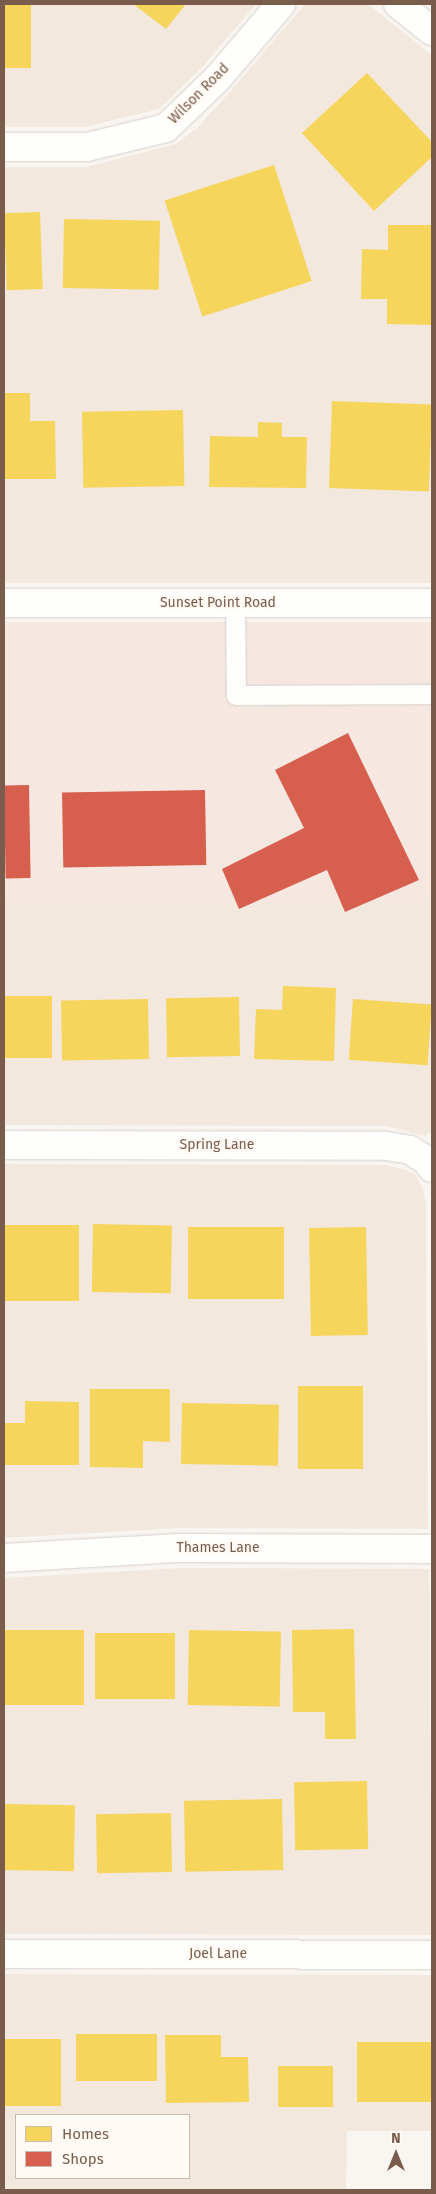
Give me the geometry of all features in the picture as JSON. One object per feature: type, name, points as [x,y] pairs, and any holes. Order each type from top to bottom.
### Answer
[{"type":"street","name":"Wilson Road","points":[[4,147],[87,147],[166,128],[217,79],[281,4]]},
{"type":"street","points":[[398,4],[432,31]]},
{"type":"street","name":"Sunset Point Road","points":[[4,603],[432,603]]},
{"type":"street","name":"Spring Lane","points":[[4,1145],[386,1146],[410,1150],[429,1164]]},
{"type":"street","name":"Thames Lane","points":[[4,1558],[180,1548],[432,1549]]},
{"type":"street","name":"Joel Lane","points":[[4,1954],[432,1955]]},
{"type":"lane","points":[[235,603],[236,695],[432,694]]},
{"type":"shaded area","points":[[4,4],[256,4],[204,65],[159,109],[85,127],[4,127]]},
{"type":"shaded area","points":[[305,4],[368,4],[432,55],[432,583],[4,583],[4,167],[87,167],[176,144],[197,128]]},
{"type":"shaded area","points":[[4,622],[432,622],[432,901],[4,901]]},
{"type":"shaded area","points":[[432,895],[432,1136],[430,1132],[425,1136],[386,1126],[4,1125],[4,901]]},
{"type":"shaded area","points":[[4,1164],[385,1165],[404,1169],[415,1175],[423,1188],[426,1204],[428,1529],[180,1528],[4,1538]]},
{"type":"shaded area","points":[[181,1568],[429,1569],[432,1935],[4,1934],[4,1578]]},
{"type":"shaded area","points":[[4,1974],[432,1975],[432,2131],[347,2131],[346,2190],[4,2190]]},
{"type":"building: Homes","points":[[4,4],[31,4],[31,68],[4,68]]},
{"type":"building: Homes","points":[[133,4],[186,4],[166,29]]},
{"type":"building: Homes","points":[[367,73],[432,142],[432,157],[374,211],[302,133]]},
{"type":"building: Homes","points":[[274,165],[312,281],[202,317],[165,201]]},
{"type":"building: Homes","points":[[40,212],[43,289],[7,290],[4,213]]},
{"type":"building: Homes","points":[[64,219],[160,221],[159,290],[63,288]]},
{"type":"building: Homes","points":[[388,225],[432,225],[432,325],[387,324],[387,299],[361,299],[362,249],[388,250]]},
{"type":"building: Homes","points":[[4,393],[30,393],[30,421],[55,421],[56,479],[4,479]]},
{"type":"building: Homes","points":[[332,401],[432,404],[429,491],[329,488]]},
{"type":"building: Homes","points":[[183,410],[184,486],[83,488],[82,412]]},
{"type":"building: Homes","points":[[258,422],[282,423],[282,437],[307,437],[306,488],[209,487],[210,436],[258,437]]},
{"type":"building: Homes","points":[[283,986],[336,988],[334,1061],[254,1059],[256,1009],[282,1010]]},
{"type":"building: Homes","points":[[4,996],[52,996],[52,1058],[4,1058]]},
{"type":"building: Homes","points":[[239,997],[240,1056],[167,1057],[166,998]]},
{"type":"building: Homes","points":[[148,999],[149,1059],[62,1061],[61,1001]]},
{"type":"building: Homes","points":[[353,999],[432,1005],[428,1065],[349,1060]]},
{"type":"building: Homes","points":[[93,1224],[172,1225],[171,1293],[92,1292]]},
{"type":"building: Homes","points":[[4,1225],[79,1225],[79,1301],[4,1301]]},
{"type":"building: Homes","points":[[188,1227],[284,1227],[284,1299],[188,1299]]},
{"type":"building: Homes","points":[[366,1227],[368,1335],[311,1336],[309,1228]]},
{"type":"building: Homes","points":[[298,1386],[363,1386],[363,1469],[298,1469]]},
{"type":"building: Homes","points":[[90,1389],[170,1389],[170,1442],[143,1441],[143,1468],[90,1467]]},
{"type":"building: Homes","points":[[25,1401],[79,1402],[79,1465],[4,1465],[4,1423],[25,1423]]},
{"type":"building: Homes","points":[[182,1403],[279,1405],[278,1466],[181,1464]]},
{"type":"building: Homes","points":[[354,1629],[356,1739],[325,1739],[325,1712],[293,1712],[292,1630]]},
{"type":"building: Homes","points":[[4,1630],[84,1630],[84,1705],[4,1705]]},
{"type":"building: Homes","points":[[189,1630],[281,1632],[280,1707],[188,1705]]},
{"type":"building: Homes","points":[[95,1633],[175,1633],[175,1699],[95,1699]]},
{"type":"building: Homes","points":[[367,1781],[368,1849],[295,1850],[294,1782]]},
{"type":"building: Homes","points":[[282,1799],[283,1870],[185,1872],[184,1801]]},
{"type":"building: Homes","points":[[4,1804],[75,1805],[74,1871],[4,1870]]},
{"type":"building: Homes","points":[[171,1813],[172,1872],[97,1873],[96,1814]]},
{"type":"building: Homes","points":[[76,2034],[157,2034],[157,2081],[76,2081]]},
{"type":"building: Homes","points":[[165,2035],[221,2035],[221,2057],[248,2057],[249,2102],[166,2103]]},
{"type":"building: Homes","points":[[4,2039],[61,2039],[61,2106],[4,2106]]},
{"type":"building: Homes","points":[[357,2042],[432,2042],[432,2102],[357,2102]]},
{"type":"building: Homes","points":[[278,2066],[333,2066],[333,2107],[278,2107]]},
{"type":"building: Shops","points":[[348,733],[419,880],[345,912],[327,870],[239,909],[222,869],[304,828],[275,770]]},
{"type":"building: Shops","points":[[4,785],[29,785],[31,878],[6,878]]},
{"type":"building: Shops","points":[[205,790],[206,865],[63,867],[62,792]]}]
